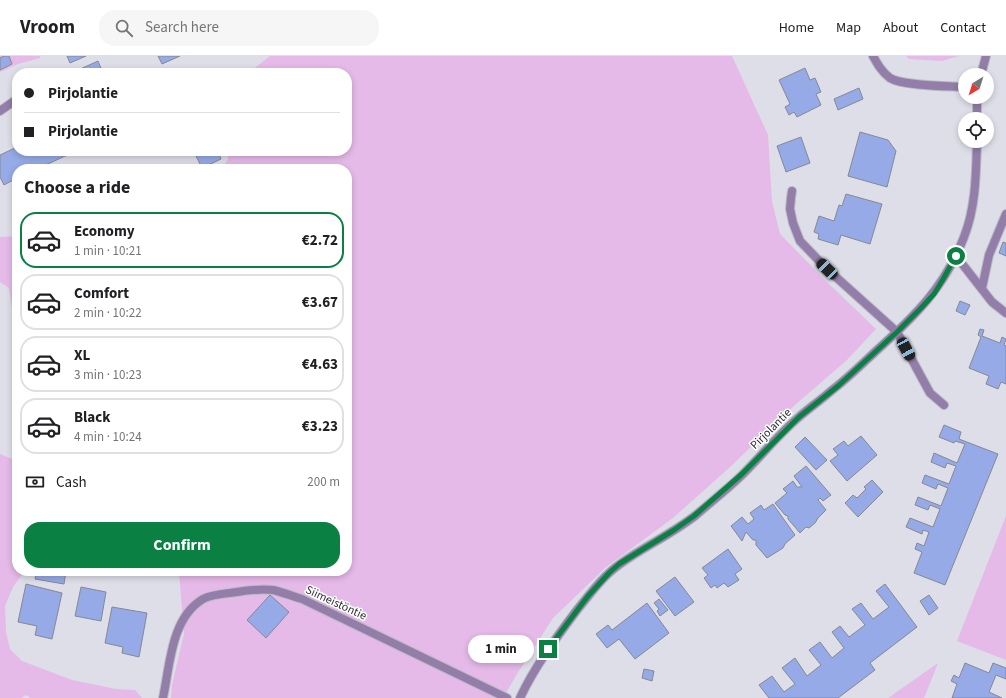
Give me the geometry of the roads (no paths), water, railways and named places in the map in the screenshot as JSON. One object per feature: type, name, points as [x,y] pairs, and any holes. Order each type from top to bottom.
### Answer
[{"type":"street","points":[[873,56],[878,67],[884,74],[897,81],[958,86]]},
{"type":"street","points":[[983,68],[986,56]]},
{"type":"street","points":[[0,111],[12,103]]},
{"type":"street","name":"Pirjolantie","points":[[520,698],[535,671],[560,633],[588,596],[609,573],[635,554],[683,524],[718,496],[799,417],[838,386],[897,332],[934,294],[956,256],[965,236],[974,200],[977,148]]},
{"type":"street","points":[[792,191],[790,209],[793,223],[800,241],[827,269],[897,332],[930,393],[944,404]]},
{"type":"street","points":[[982,288],[989,255],[1006,214]]},
{"type":"street","points":[[956,256],[992,302],[1006,313]]},
{"type":"street","name":"Siimeistöntie","points":[[163,698],[173,645],[181,625],[189,613],[203,600],[211,596],[258,589],[273,590],[302,599],[507,698]]}]
